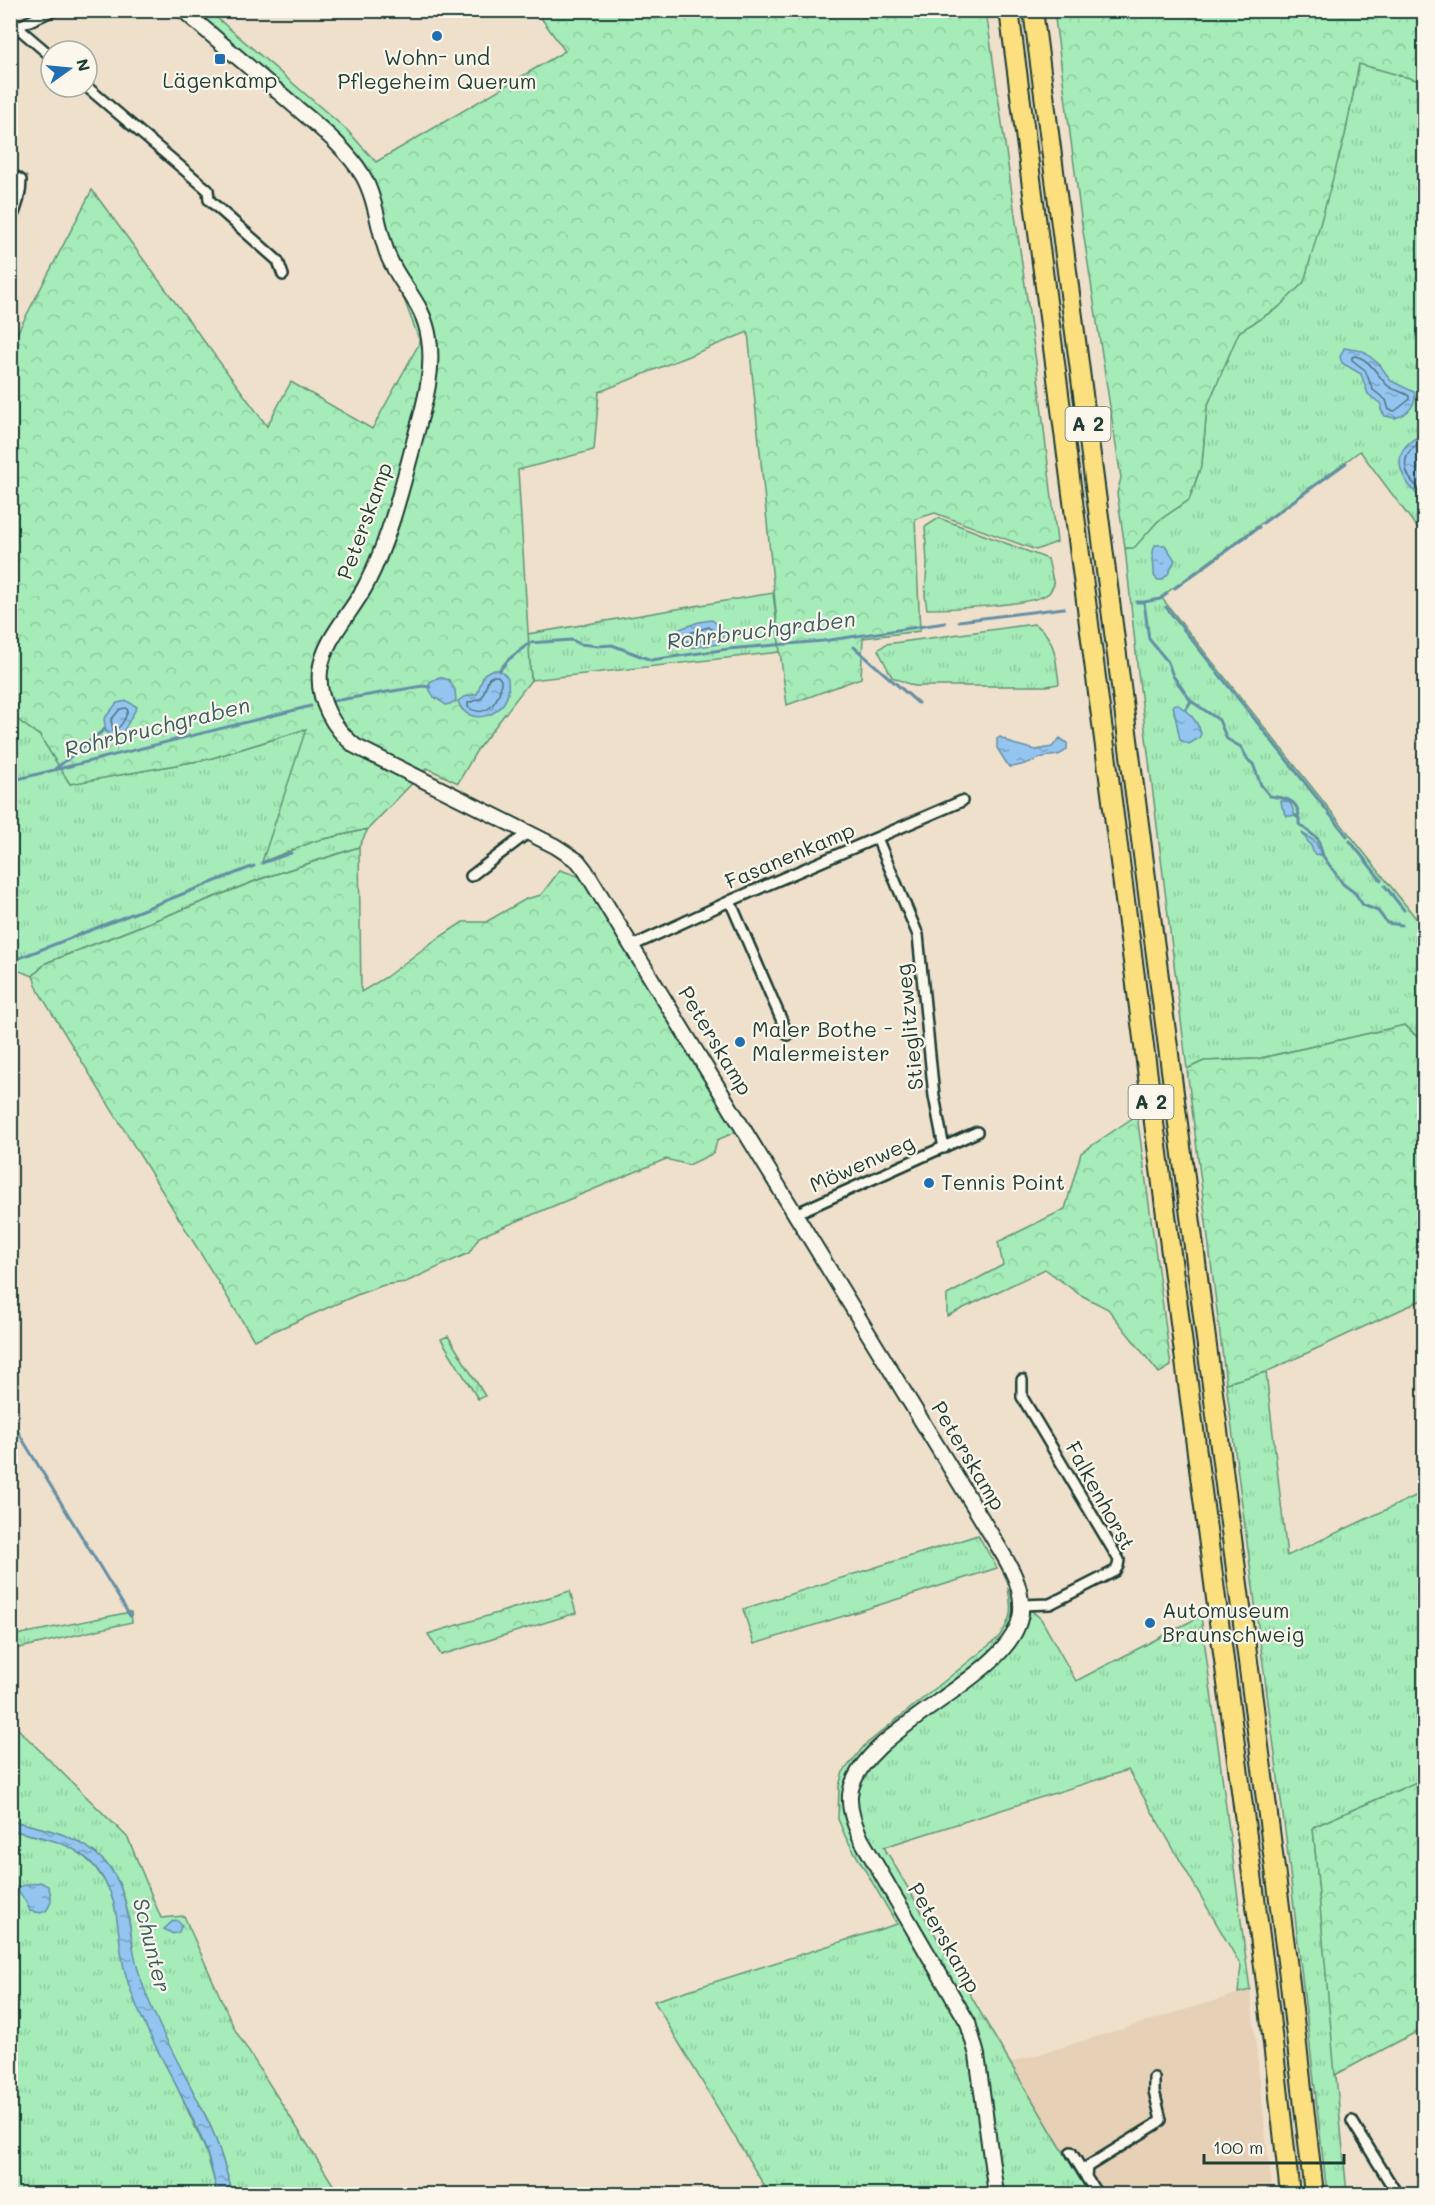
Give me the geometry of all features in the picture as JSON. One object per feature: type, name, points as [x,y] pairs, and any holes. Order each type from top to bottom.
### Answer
[{"type":"highway","name":"A 2","points":[[1009,10],[1262,1954],[1290,2194]]},
{"type":"highway","name":"A 2","points":[[1034,10],[1280,1901],[1314,2194]]},
{"type":"street","points":[[39,47],[14,29],[54,10]]},
{"type":"street","name":"Peterskamp","points":[[183,10],[310,119],[357,167],[367,186],[389,258],[418,304],[428,332],[431,353],[429,381],[404,479],[375,566],[358,600],[325,653],[320,672],[322,694],[335,726],[355,746],[529,832],[578,861],[592,880],[1016,1579],[1021,1605],[1017,1628],[1004,1647],[871,1756],[856,1777],[850,1795],[852,1815],[861,1839],[965,2017],[973,2035],[978,2055],[996,2194]]},
{"type":"street","points":[[99,97],[208,190],[209,200],[278,261],[283,275]]},
{"type":"street","points":[[10,222],[18,206],[21,188],[21,180],[11,174]]},
{"type":"street","name":"Fasanenkamp","points":[[632,946],[962,801]]},
{"type":"street","points":[[471,876],[529,832]]},
{"type":"street","name":"Stieglitzweg","points":[[877,838],[918,935],[934,1096],[944,1148]]},
{"type":"street","points":[[730,901],[788,1035]]},
{"type":"street","name":"Möwenweg","points":[[795,1214],[977,1132]]},
{"type":"street","name":"Falkenhorst","points":[[1021,1605],[1055,1602],[1115,1571],[1119,1560],[1022,1397],[1022,1380]]},
{"type":"street","points":[[1086,2177],[1087,2167],[1159,2123],[1161,2116],[1154,2091],[1154,2078]]},
{"type":"street","points":[[1352,2121],[1397,2194]]},
{"type":"street","points":[[1071,2152],[1097,2194]]},
{"type":"shaded area","points":[[1250,1990],[1272,2194],[1089,2194],[1010,2063]]},
{"type":"green space","points":[[192,11],[209,11],[347,130],[376,162],[565,51],[536,11],[986,11],[1037,369],[1057,542],[1036,550],[935,513],[915,519],[920,631],[863,638],[861,678],[787,705],[748,332],[599,392],[594,450],[518,470],[531,680],[477,750],[458,783],[427,768],[368,829],[315,841],[262,862],[306,729],[209,759],[70,784],[40,736],[11,715],[11,345],[92,190],[267,426],[291,382],[372,429],[420,342],[386,251],[367,172]]},
{"type":"green space","points":[[1054,11],[1424,11],[1424,82],[1359,64],[1345,135],[1304,282],[1279,307],[1239,332],[1207,407],[1202,463],[1189,500],[1158,521],[1134,548],[1125,548],[1117,493],[1121,478],[1081,218]]},
{"type":"green space","points":[[1359,63],[1424,82],[1424,537],[1360,451],[1161,597],[1419,922],[1424,920],[1424,1043],[1405,1025],[1257,1059],[1204,1061],[1187,1069],[1125,548],[1134,547],[1158,521],[1189,500],[1202,463],[1207,407],[1239,331],[1279,307],[1345,135]]},
{"type":"green space","points":[[939,518],[1048,559],[1054,585],[1049,593],[1009,604],[927,609],[925,527]]},
{"type":"green space","points":[[773,593],[780,652],[531,680],[528,634]]},
{"type":"green space","points":[[1034,624],[1047,635],[1051,642],[1056,658],[1059,684],[1047,686],[914,686],[892,677],[878,650],[886,644]]},
{"type":"green space","points":[[11,715],[40,736],[70,784],[209,759],[307,729],[263,861],[315,841],[368,829],[359,847],[260,879],[46,963],[33,976],[11,968]]},
{"type":"green space","points":[[359,847],[361,992],[463,922],[486,922],[526,899],[541,895],[560,870],[587,879],[736,1132],[717,1140],[714,1153],[689,1165],[666,1159],[479,1237],[469,1253],[406,1282],[384,1285],[359,1294],[254,1340],[39,992],[33,976],[46,963],[261,879]]},
{"type":"green space","points":[[1405,1025],[1424,1044],[1424,1299],[1266,1372],[1226,1383],[1187,1069],[1204,1061],[1257,1059]]},
{"type":"green space","points":[[1137,1115],[1171,1366],[1159,1373],[1108,1309],[1079,1294],[1045,1269],[947,1316],[947,1295],[1003,1265],[998,1242],[1065,1209],[1081,1153]]},
{"type":"green space","points":[[448,1336],[485,1396],[478,1399],[441,1339]]},
{"type":"green space","points":[[1266,1372],[1287,1556],[1424,1492],[1424,1779],[1313,1827],[1347,2194],[1327,2194],[1286,1838],[1226,1383]]},
{"type":"green space","points":[[978,1535],[997,1568],[754,1644],[743,1609]]},
{"type":"green space","points":[[1008,1589],[1041,1619],[1076,1681],[1201,1616],[1250,1990],[1238,1993],[1241,1966],[1128,1770],[884,1847],[1089,2194],[769,2194],[654,2001],[897,1924],[846,1838],[838,1819],[839,1786],[843,1772],[865,1745],[998,1638],[1010,1615]]},
{"type":"green space","points":[[570,1591],[576,1613],[441,1655],[428,1634]]},
{"type":"green space","points":[[131,1612],[132,1622],[11,1650],[11,1636]]},
{"type":"green space","points":[[10,1721],[128,1838],[161,1918],[184,1916],[235,2030],[339,2194],[233,2194],[210,2125],[159,2027],[142,1986],[124,1898],[113,1873],[95,1853],[73,1839],[49,1830],[11,1821]]},
{"type":"green space","points":[[1424,1779],[1424,2028],[1335,2075],[1313,1827]]},
{"type":"green space","points":[[11,1830],[64,1843],[95,1867],[110,1889],[118,1914],[125,1971],[206,2151],[218,2194],[11,2194]]},
{"type":"water","points":[[1344,348],[1363,351],[1380,365],[1391,381],[1414,392],[1413,405],[1407,412],[1395,418],[1385,416],[1381,410],[1381,404],[1368,394],[1361,374],[1342,363],[1340,357]]},
{"type":"water","points":[[1424,434],[1424,498],[1421,498],[1406,481],[1400,463],[1405,447]]},
{"type":"water","points":[[1155,545],[1165,545],[1175,560],[1162,580],[1154,576]]},
{"type":"water","points":[[712,620],[725,631],[719,644],[689,648],[673,646],[674,631]]},
{"type":"water","points":[[491,670],[500,670],[508,678],[505,701],[499,708],[485,716],[469,715],[458,701],[477,694],[484,674]]},
{"type":"water","points":[[439,677],[449,680],[455,690],[456,702],[446,705],[434,697],[428,687],[430,682]]},
{"type":"water","points":[[127,701],[137,707],[123,732],[114,739],[106,732],[104,719],[117,703]]},
{"type":"water","points":[[1177,704],[1192,716],[1200,729],[1199,738],[1189,744],[1180,740],[1173,705]]},
{"type":"water","points":[[1000,737],[1013,744],[1036,750],[1052,747],[1060,738],[1067,743],[1067,749],[1059,755],[1009,767],[997,748],[997,739]]},
{"type":"water","points":[[1281,801],[1290,803],[1295,816],[1287,816]]},
{"type":"water","points":[[1302,833],[1316,842],[1321,855],[1314,854]]},
{"type":"water","points":[[11,1821],[49,1830],[73,1839],[95,1853],[114,1874],[125,1901],[135,1959],[146,1993],[210,2125],[233,2194],[218,2194],[208,2156],[197,2127],[152,2040],[132,1995],[122,1958],[117,1918],[111,1893],[105,1881],[96,1868],[78,1852],[46,1838],[11,1830]]},
{"type":"water","points":[[40,1882],[48,1886],[51,1899],[46,1911],[41,1913],[30,1911],[17,1887]]},
{"type":"water","points":[[176,1920],[182,1925],[179,1932],[173,1934],[164,1929],[173,1921]]},
{"type":"waterway","points":[[1263,523],[1346,463]]},
{"type":"waterway","points":[[1175,588],[1259,527]]},
{"type":"waterway","points":[[1144,602],[1160,599],[1167,594]]},
{"type":"waterway","name":"Rohrbruchgraben","points":[[1136,602],[1144,602],[1149,639],[1168,662],[1173,676],[1191,701],[1219,720],[1227,739],[1241,747],[1253,764],[1261,785],[1270,796],[1293,802],[1298,810],[1299,815],[1295,816],[1299,818],[1299,824],[1318,839],[1323,856],[1343,884],[1355,893],[1363,905],[1378,911],[1387,923],[1402,925]]},
{"type":"waterway","points":[[1166,607],[1347,836]]},
{"type":"waterway","name":"Rohrbruchgraben","points":[[959,621],[1064,608]]},
{"type":"waterway","name":"Rohrbruchgraben","points":[[499,671],[508,660],[529,643],[572,640],[580,644],[612,645],[651,660],[728,649],[823,641],[945,623]]},
{"type":"waterway","points":[[854,647],[918,703]]},
{"type":"waterway","name":"Rohrbruchgraben","points":[[333,701],[423,686],[430,687]]},
{"type":"waterway","points":[[1186,709],[1191,701]]},
{"type":"waterway","name":"Rohrbruchgraben","points":[[10,781],[311,706]]},
{"type":"waterway","points":[[55,769],[105,729]]},
{"type":"waterway","points":[[1350,841],[1381,880]]},
{"type":"waterway","points":[[262,863],[291,853]]},
{"type":"waterway","points":[[12,961],[254,866]]},
{"type":"waterway","points":[[1385,886],[1404,910]]},
{"type":"waterway","name":"Rohrbruchgraben","points":[[1418,927],[1424,928]]},
{"type":"waterway","points":[[1421,928],[1424,936]]},
{"type":"waterway","points":[[10,1419],[130,1616]]},
{"type":"place","name":"Wohn- und Pflegeheim Querum","points":[[437,36]]},
{"type":"place","name":"Lägenkamp","points":[[220,59]]},
{"type":"place","name":"Maler Bothe - Malermeister","points":[[740,1042]]},
{"type":"place","name":"Tennis Point","points":[[929,1183]]},
{"type":"place","name":"Automuseum Braunschweig","points":[[1150,1623]]},
{"type":"water label","name":"Schunter","points":[[152,1945]]}]
